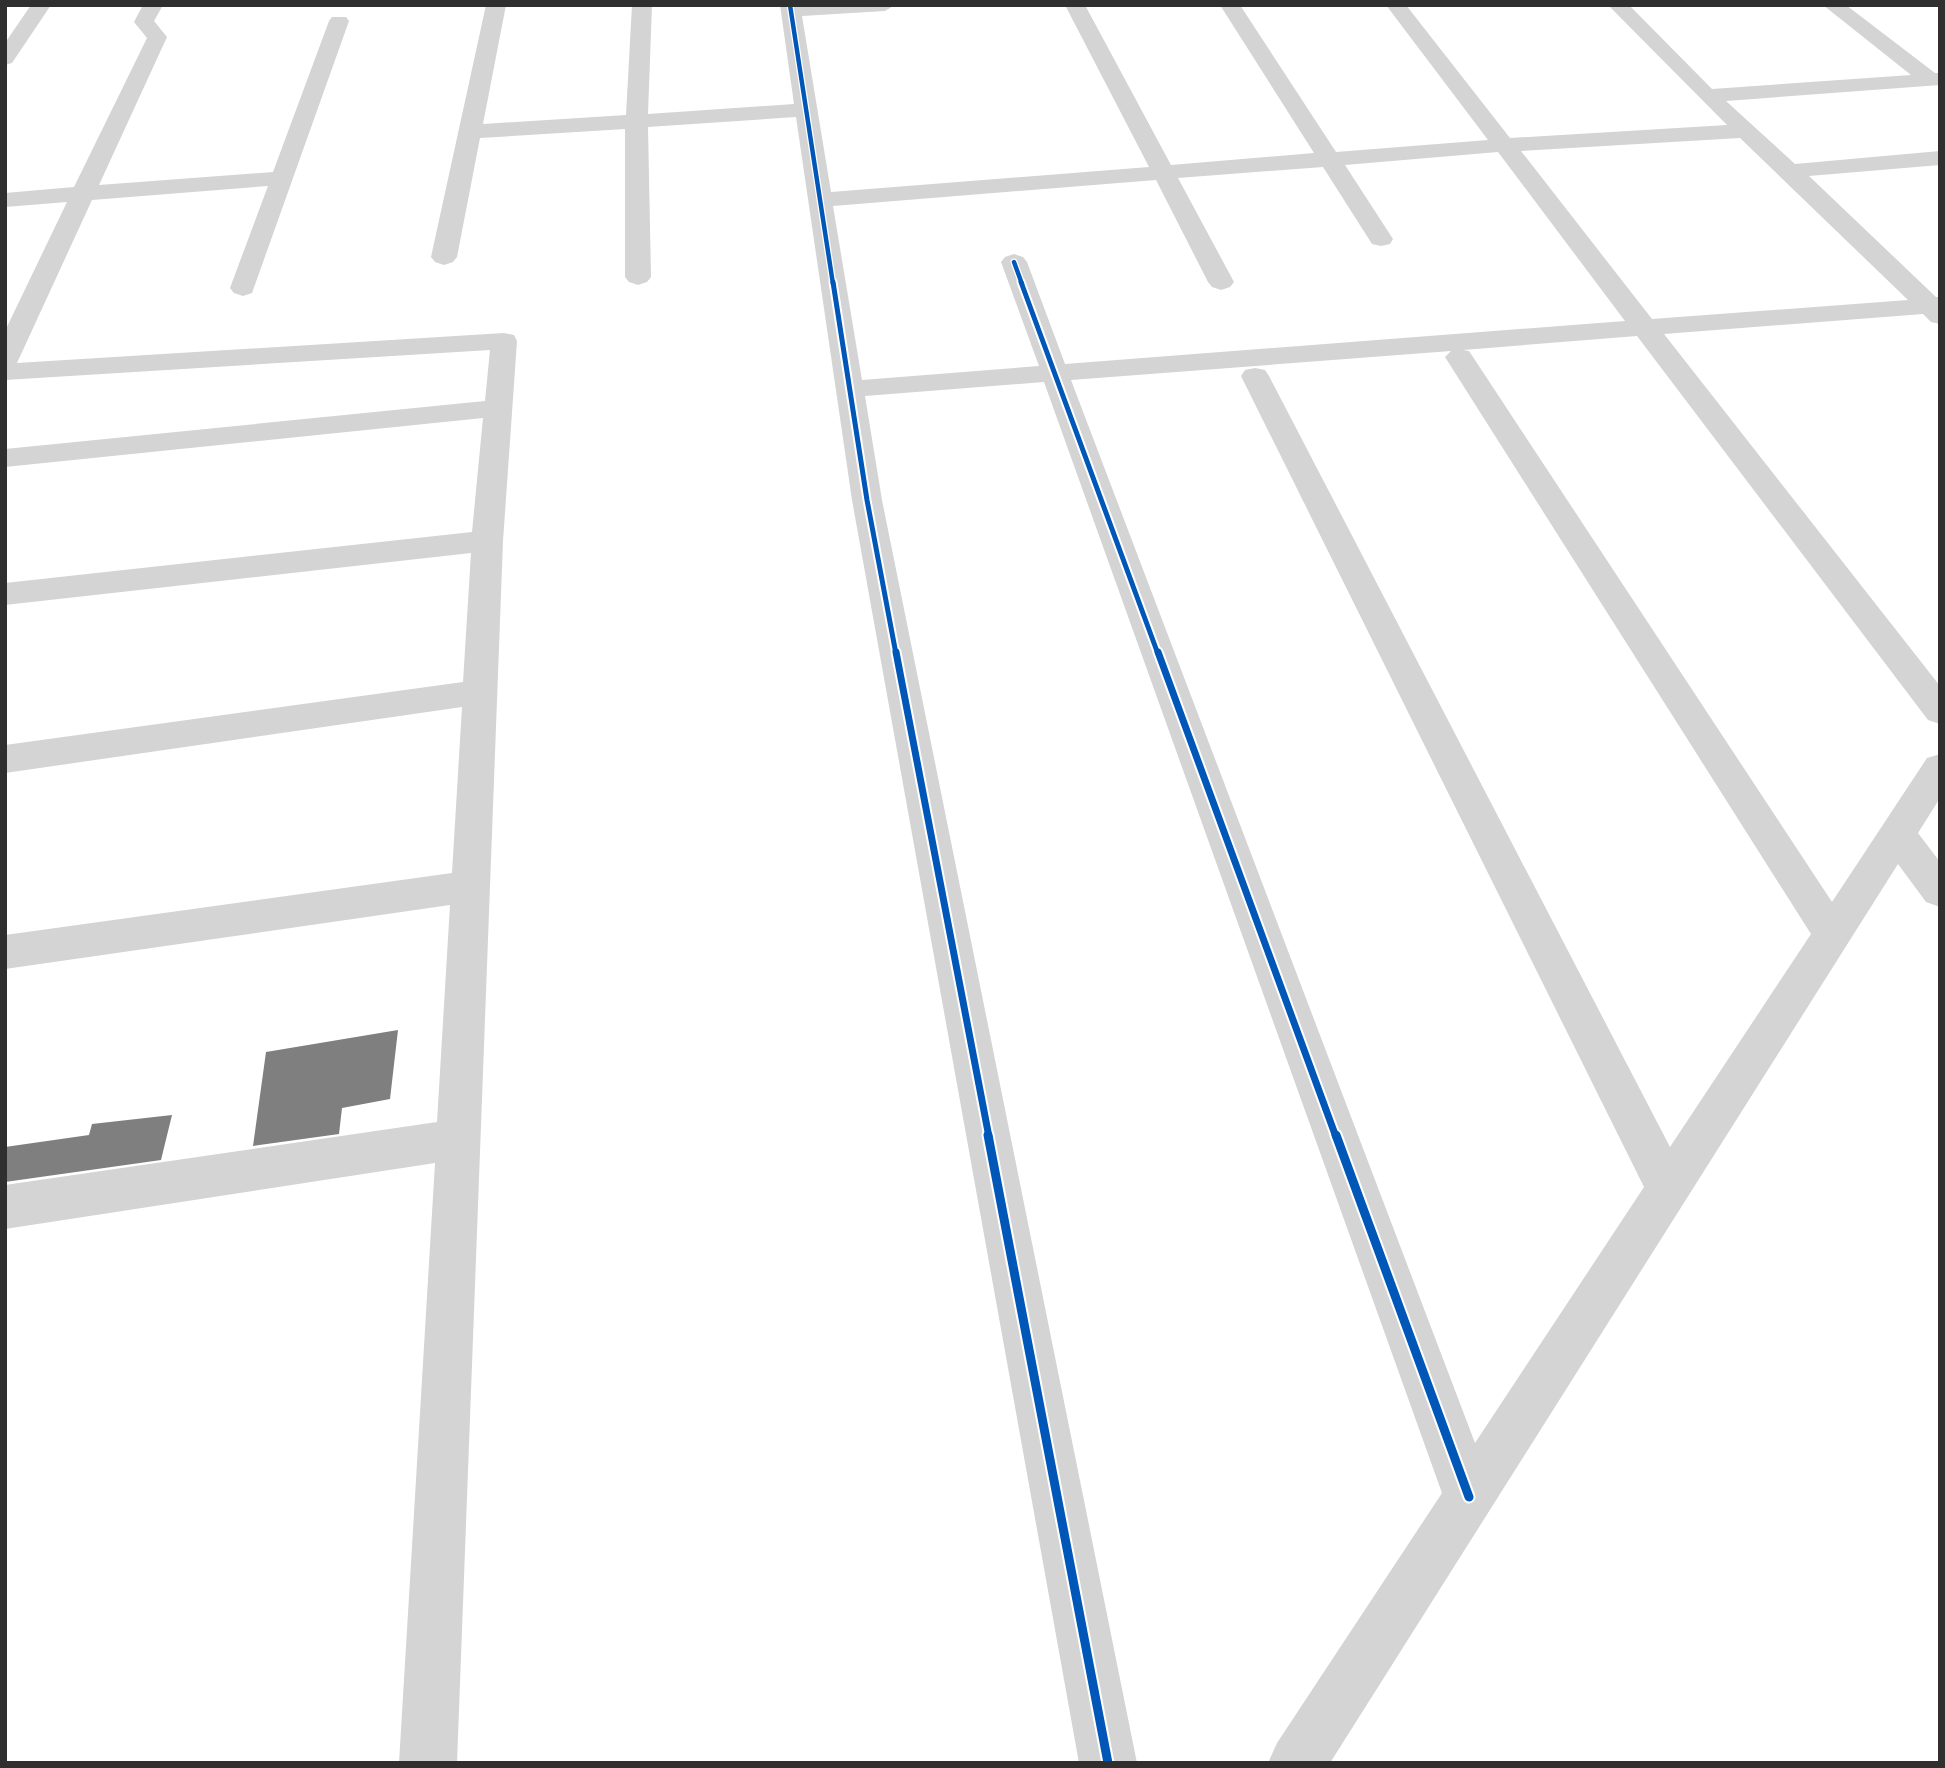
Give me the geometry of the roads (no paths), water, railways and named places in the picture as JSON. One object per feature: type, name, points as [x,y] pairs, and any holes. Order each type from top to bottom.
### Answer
[{"type":"street","points":[[5,59],[41,5]]},
{"type":"street","points":[[5,360],[157,37],[144,22],[153,5]]},
{"type":"street","points":[[444,257],[496,5]]},
{"type":"street","points":[[638,276],[637,121],[642,5]]},
{"type":"street","points":[[885,5],[790,8],[867,499],[1108,1763]]},
{"type":"street","points":[[1075,5],[1221,282]]},
{"type":"street","points":[[1230,5],[1381,239]]},
{"type":"street","points":[[1396,5],[1940,711]]},
{"type":"street","points":[[1618,5],[1707,96],[1936,309]]},
{"type":"street","points":[[1833,5],[1935,79]]},
{"type":"street","points":[[243,288],[339,21]]},
{"type":"street","points":[[1707,96],[1935,79]]},
{"type":"street","points":[[470,132],[807,110]]},
{"type":"street","points":[[822,200],[1504,145],[1746,131]]},
{"type":"street","points":[[1790,171],[1940,158]]},
{"type":"street","points":[[5,200],[282,178]]},
{"type":"street","points":[[1014,262],[1469,1497]]},
{"type":"street","points":[[851,389],[1644,327],[1936,309]]},
{"type":"street","points":[[5,372],[504,341],[487,541],[428,1763]]},
{"type":"street","points":[[1459,357],[1832,934]]},
{"type":"street","points":[[1255,376],[1668,1189]]},
{"type":"street","points":[[5,458],[498,408]]},
{"type":"street","points":[[5,594],[487,541]]},
{"type":"street","points":[[5,759],[479,692]]},
{"type":"street","points":[[1297,1763],[1940,768]]},
{"type":"street","points":[[1897,834],[1940,891]]},
{"type":"street","points":[[5,951],[470,886]]},
{"type":"street","points":[[5,1207],[458,1139]]}]
